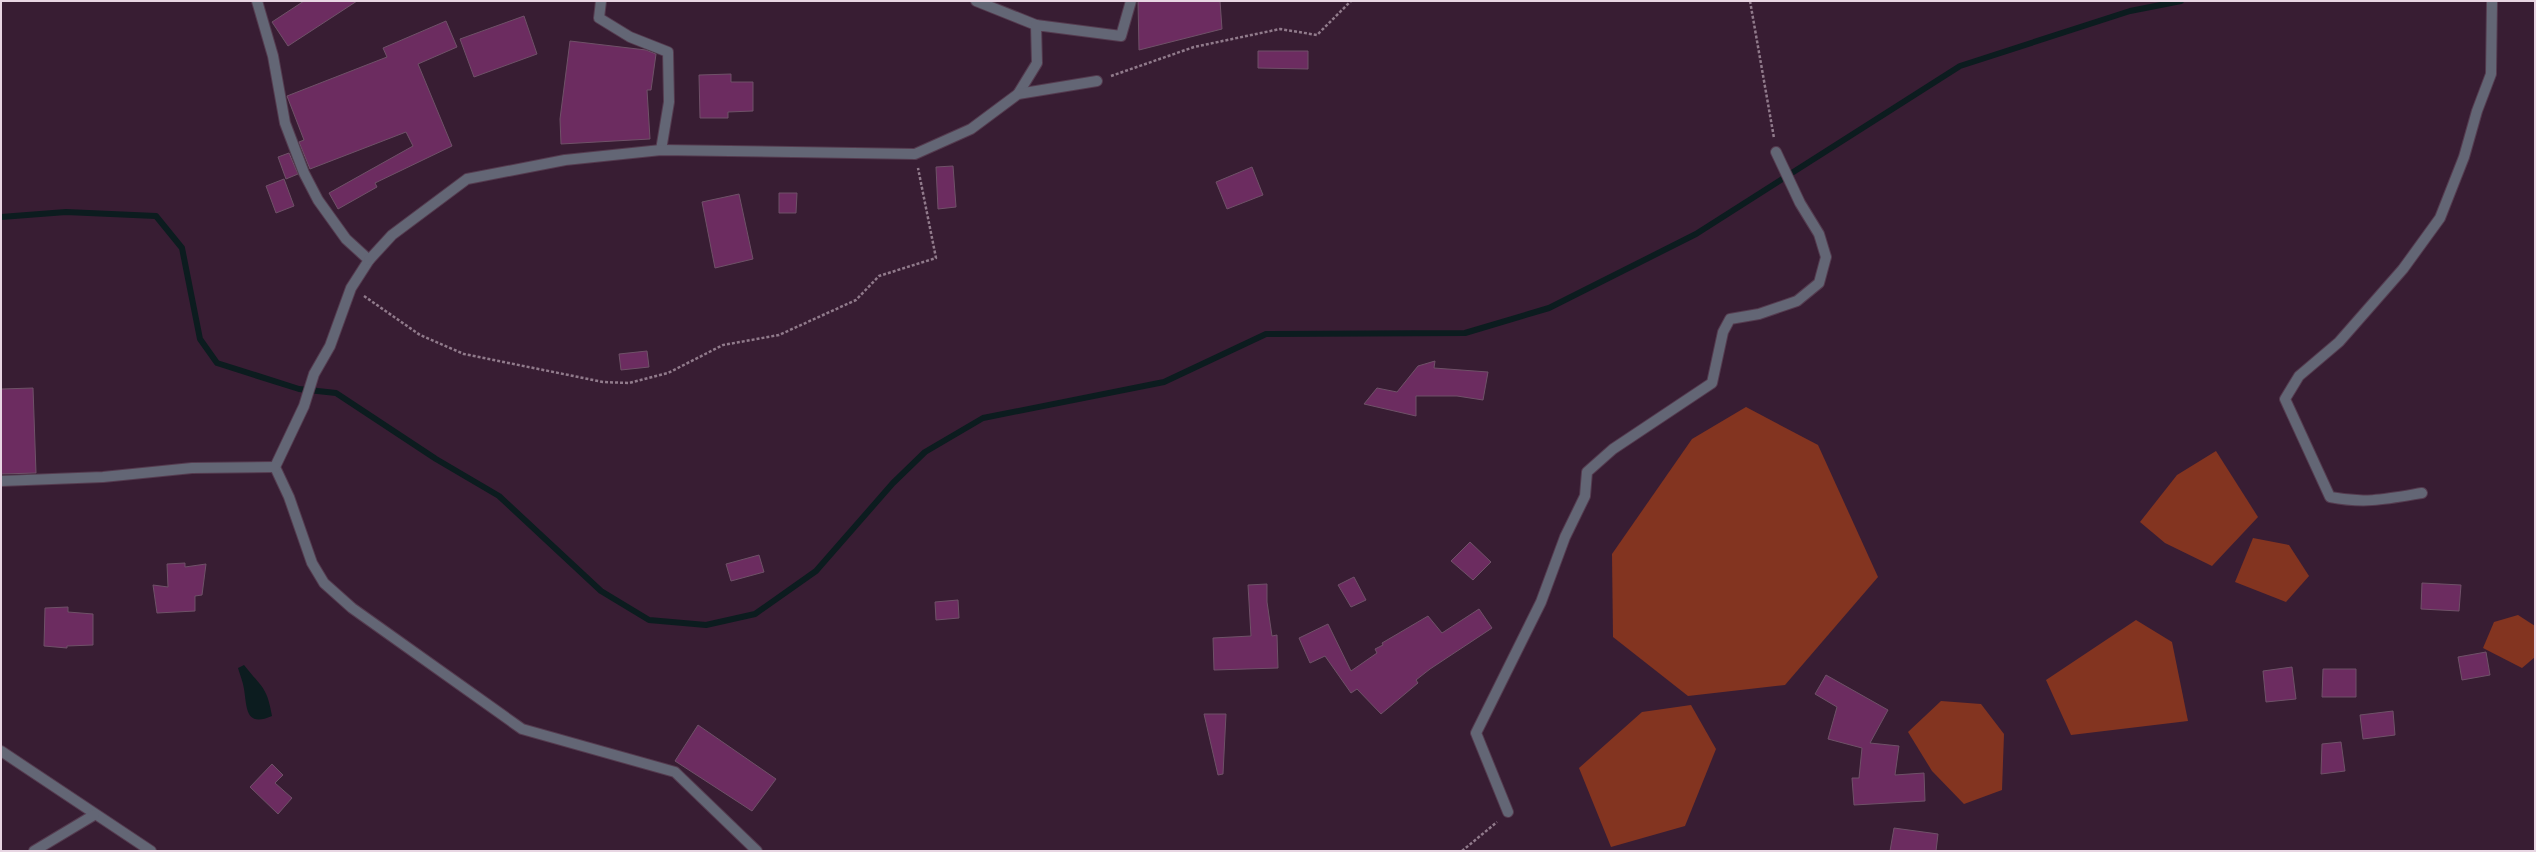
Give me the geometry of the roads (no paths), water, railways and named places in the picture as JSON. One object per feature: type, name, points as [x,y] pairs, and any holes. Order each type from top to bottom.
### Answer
[{"type":"street","points":[[258,1],[273,56],[284,123],[304,173],[318,200],[346,239],[369,260]]},
{"type":"street","points":[[601,1],[599,18],[630,37],[668,52],[669,102],[661,150]]},
{"type":"street","points":[[976,1],[1036,25],[1122,36],[1131,1]]},
{"type":"street","points":[[2422,493],[2379,501],[2354,502],[2330,497],[2286,399],[2299,376],[2339,342],[2403,269],[2440,218],[2464,158],[2477,111],[2491,74],[2491,2]]},
{"type":"street","points":[[275,467],[304,406],[314,374],[330,346],[351,288],[369,260],[392,235],[467,179],[565,160],[661,150],[914,154],[971,129],[1018,94],[1037,63],[1036,25]]},
{"type":"street","points":[[1018,94],[1097,81]]},
{"type":"street","points":[[1508,812],[1476,733],[1541,602],[1565,537],[1585,496],[1587,472],[1613,449],[1712,383],[1723,332],[1730,319],[1759,314],[1797,301],[1819,282],[1826,257],[1819,234],[1800,203],[1776,152]]},
{"type":"street","points":[[1,481],[103,477],[192,468],[275,467]]},
{"type":"street","points":[[275,467],[289,497],[312,563],[324,584],[352,608],[522,729],[675,772],[757,851]]},
{"type":"street","points":[[1,752],[94,815],[151,851]]},
{"type":"street","points":[[34,851],[94,815]]},
{"type":"waterway","points":[[1,217],[66,212],[156,216],[182,248],[200,339],[217,363],[299,389],[336,393],[436,459],[499,496],[601,591],[649,620],[706,625],[755,614],[816,571],[893,483],[925,452],[983,418],[1164,382],[1266,334],[1465,333],[1549,308],[1696,234],[1960,66],[2130,11],[2181,1]]}]
